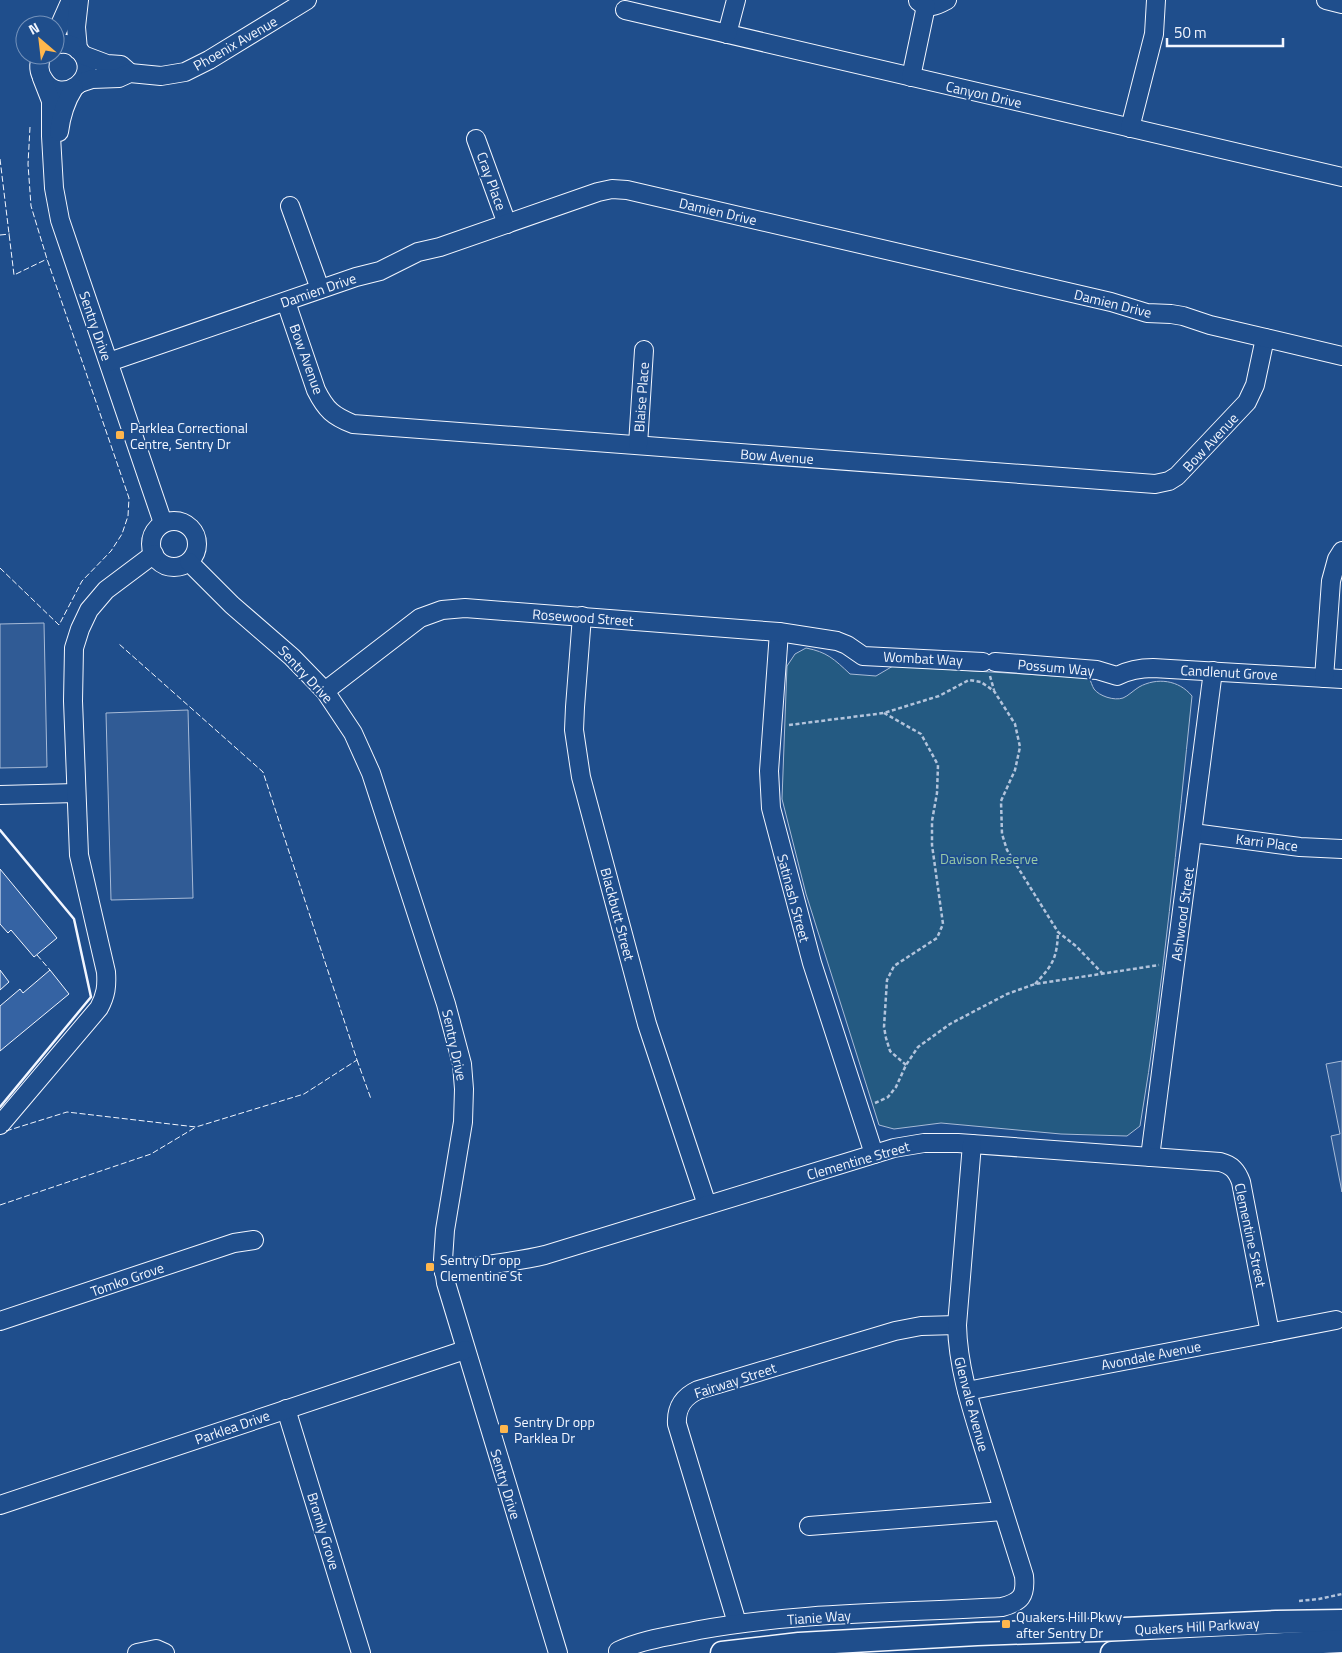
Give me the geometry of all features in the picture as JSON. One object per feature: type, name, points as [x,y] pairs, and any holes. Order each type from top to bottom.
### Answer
[{"type":"main road","points":[[1276,1622],[1342,1605]]},
{"type":"main road","name":"Quakers Hill Parkway","points":[[722,1653],[799,1644],[977,1634],[1342,1621]]},
{"type":"main road","name":"Quakers Hill Parkway","points":[[1112,1653],[1342,1641]]},
{"type":"street","points":[[64,15],[71,0]]},
{"type":"street","points":[[79,0],[76,26],[80,52]]},
{"type":"street","name":"Phoenix Avenue","points":[[65,44],[107,64],[121,65],[130,72],[161,76],[185,72],[209,60],[307,0]]},
{"type":"street","points":[[727,34],[736,0]]},
{"type":"street","points":[[911,77],[921,3],[937,6],[947,0]]},
{"type":"street","points":[[1130,128],[1154,34],[1156,0]]},
{"type":"street","points":[[1326,0],[1342,4]]},
{"type":"street","name":"Canyon Drive","points":[[625,10],[1342,177]]},
{"type":"street","name":"Sentry Drive","points":[[53,155],[68,97],[84,78],[86,62],[80,52]]},
{"type":"street","points":[[39,65],[42,78]]},
{"type":"street","name":"Phoenix Avenue","points":[[42,78],[52,88],[67,90],[92,79],[119,78],[130,72]]},
{"type":"street","name":"Sentry Drive","points":[[42,78],[51,101],[54,188],[60,220],[163,523]]},
{"type":"street","name":"Cray Place","points":[[476,139],[507,224]]},
{"type":"street","name":"Damien Drive","points":[[109,362],[320,289],[380,271],[418,252],[612,189],[627,190],[1111,302],[1147,313],[1183,316],[1210,325],[1342,356]]},
{"type":"street","points":[[290,206],[320,289]]},
{"type":"street","name":"Bow Avenue","points":[[286,302],[316,390],[322,402],[330,413],[353,424],[1138,483],[1163,483],[1169,481],[1182,471],[1247,402],[1255,385],[1265,338]]},
{"type":"street","name":"Blaise Place","points":[[638,445],[644,350]]},
{"type":"street","points":[[177,520],[190,525],[194,530],[198,539],[198,548],[195,556],[183,566],[165,565],[157,560],[154,554],[151,548],[152,534],[163,523],[177,520]]},
{"type":"street","points":[[1333,679],[1331,581],[1334,566],[1342,551]]},
{"type":"street","points":[[0,1125],[100,1008],[105,997],[107,985],[106,972],[79,855],[72,667],[74,648],[89,610],[106,590],[154,554]]},
{"type":"street","name":"Sentry Drive","points":[[189,562],[232,604],[292,657],[325,692],[353,733],[372,773],[446,1004],[462,1064],[464,1089],[462,1122],[445,1230],[444,1273],[448,1294],[558,1653]]},
{"type":"street","name":"Rosewood Street","points":[[325,692],[420,618],[437,612],[466,608],[779,632],[847,644],[863,656]]},
{"type":"street","name":"Blackbutt Street","points":[[582,616],[574,730],[581,776],[647,1024],[708,1205]]},
{"type":"street","name":"Satinash Street","points":[[779,632],[769,790],[776,830],[817,982],[874,1154]]},
{"type":"street","name":"Wombat Way","points":[[863,656],[989,662]]},
{"type":"street","name":"Possum Way","points":[[989,662],[1097,670],[1117,676]]},
{"type":"street","name":"Candlenut Grove","points":[[1117,676],[1138,668],[1153,668],[1333,679]]},
{"type":"street","name":"Ashwood Street","points":[[1150,1158],[1213,671]]},
{"type":"street","points":[[0,794],[76,793]]},
{"type":"street","name":"Karri Place","points":[[1193,832],[1300,847],[1342,849]]},
{"type":"street","name":"Clementine Street","points":[[444,1273],[545,1255],[894,1148],[924,1143],[942,1142],[1220,1162],[1236,1170],[1241,1182],[1270,1333]]},
{"type":"street","name":"Glenvale Avenue","points":[[972,1144],[956,1325],[959,1356],[967,1391],[1024,1576],[1025,1585],[1022,1597]]},
{"type":"street","name":"Tomko Grove","points":[[0,1321],[234,1243],[254,1240]]},
{"type":"street","name":"Avondale Avenue","points":[[967,1391],[1336,1320]]},
{"type":"street","name":"Fairway Street","points":[[737,1623],[677,1424],[676,1416],[686,1396],[698,1390],[895,1331],[921,1326],[956,1325]]},
{"type":"street","name":"Parklea Drive","points":[[0,1505],[465,1350]]},
{"type":"street","name":"Bromly Grove","points":[[286,1409],[361,1653]]},
{"type":"street","points":[[809,1526],[1003,1511]]},
{"type":"street","name":"Tianie Way","points":[[618,1651],[640,1642],[737,1623],[1002,1607],[1017,1602],[1022,1597]]},
{"type":"street","points":[[137,1653],[156,1648],[165,1653]]},
{"type":"path","points":[[772,727],[884,712],[939,696],[969,680],[981,682],[994,691],[1015,724],[1020,747],[1015,770],[1001,800],[1002,834],[1006,850],[1058,932],[1076,946],[1102,974]]},
{"type":"path","points":[[884,712],[921,734],[938,765],[937,793],[932,822],[932,845],[943,924],[937,938],[894,966],[887,980],[884,1027],[886,1038],[890,1051],[906,1065]]},
{"type":"path","points":[[1035,984],[1049,970],[1057,952],[1058,932]]},
{"type":"path","points":[[860,1110],[888,1097],[896,1087],[906,1065],[918,1047],[950,1024],[1008,994],[1035,984],[1175,964]]},
{"type":"green space","name":"Davison Reserve","points":[[806,648],[830,657],[850,674],[876,676],[893,666],[1089,678],[1096,692],[1115,699],[1125,697],[1146,684],[1160,681],[1181,686],[1192,696],[1169,911],[1149,1073],[1140,1126],[1127,1136],[1061,1134],[941,1123],[894,1129],[879,1125],[806,894],[782,799],[787,666],[795,654]]},
{"type":"shaded area","points":[[44,623],[47,767],[0,768],[0,624]]},
{"type":"shaded area","points":[[188,710],[193,898],[111,900],[106,713]]},
{"type":"shaded area","points":[[1342,1061],[1342,1192],[1331,1136],[1340,1134],[1326,1064]]},
{"type":"building","points":[[0,869],[57,938],[34,957],[11,930],[8,933],[0,924]]},
{"type":"building","points":[[0,970],[9,982],[0,990]]},
{"type":"building","points":[[50,970],[69,994],[0,1051],[0,1006],[20,989],[23,993]]},
{"type":"fence","points":[[0,568],[59,625],[82,581],[111,551],[122,534],[128,516],[129,498],[47,259],[31,206],[28,164],[30,127]]},
{"type":"fence","points":[[0,159],[14,275],[47,259]]},
{"type":"fence","points":[[0,235],[10,234]]},
{"type":"fence","points":[[6,1131],[67,1112],[196,1127],[304,1094],[357,1060],[263,772],[119,644]]},
{"type":"fence","points":[[37,955],[50,970]]},
{"type":"fence","points":[[357,1060],[371,1099]]},
{"type":"fence","points":[[0,1205],[151,1154],[196,1127]]},
{"type":"wall","points":[[0,830],[74,919],[91,997],[0,1107]]},
{"type":"place","name":"Parklea Correctional Centre, Sentry Dr","points":[[120,435]]},
{"type":"place","name":"Sentry Dr opp Clementine St","points":[[430,1267]]},
{"type":"place","name":"Sentry Dr opp Parklea Dr","points":[[504,1429]]},
{"type":"place","name":"Quakers Hill Pkwy after Sentry Dr","points":[[1006,1624]]}]
